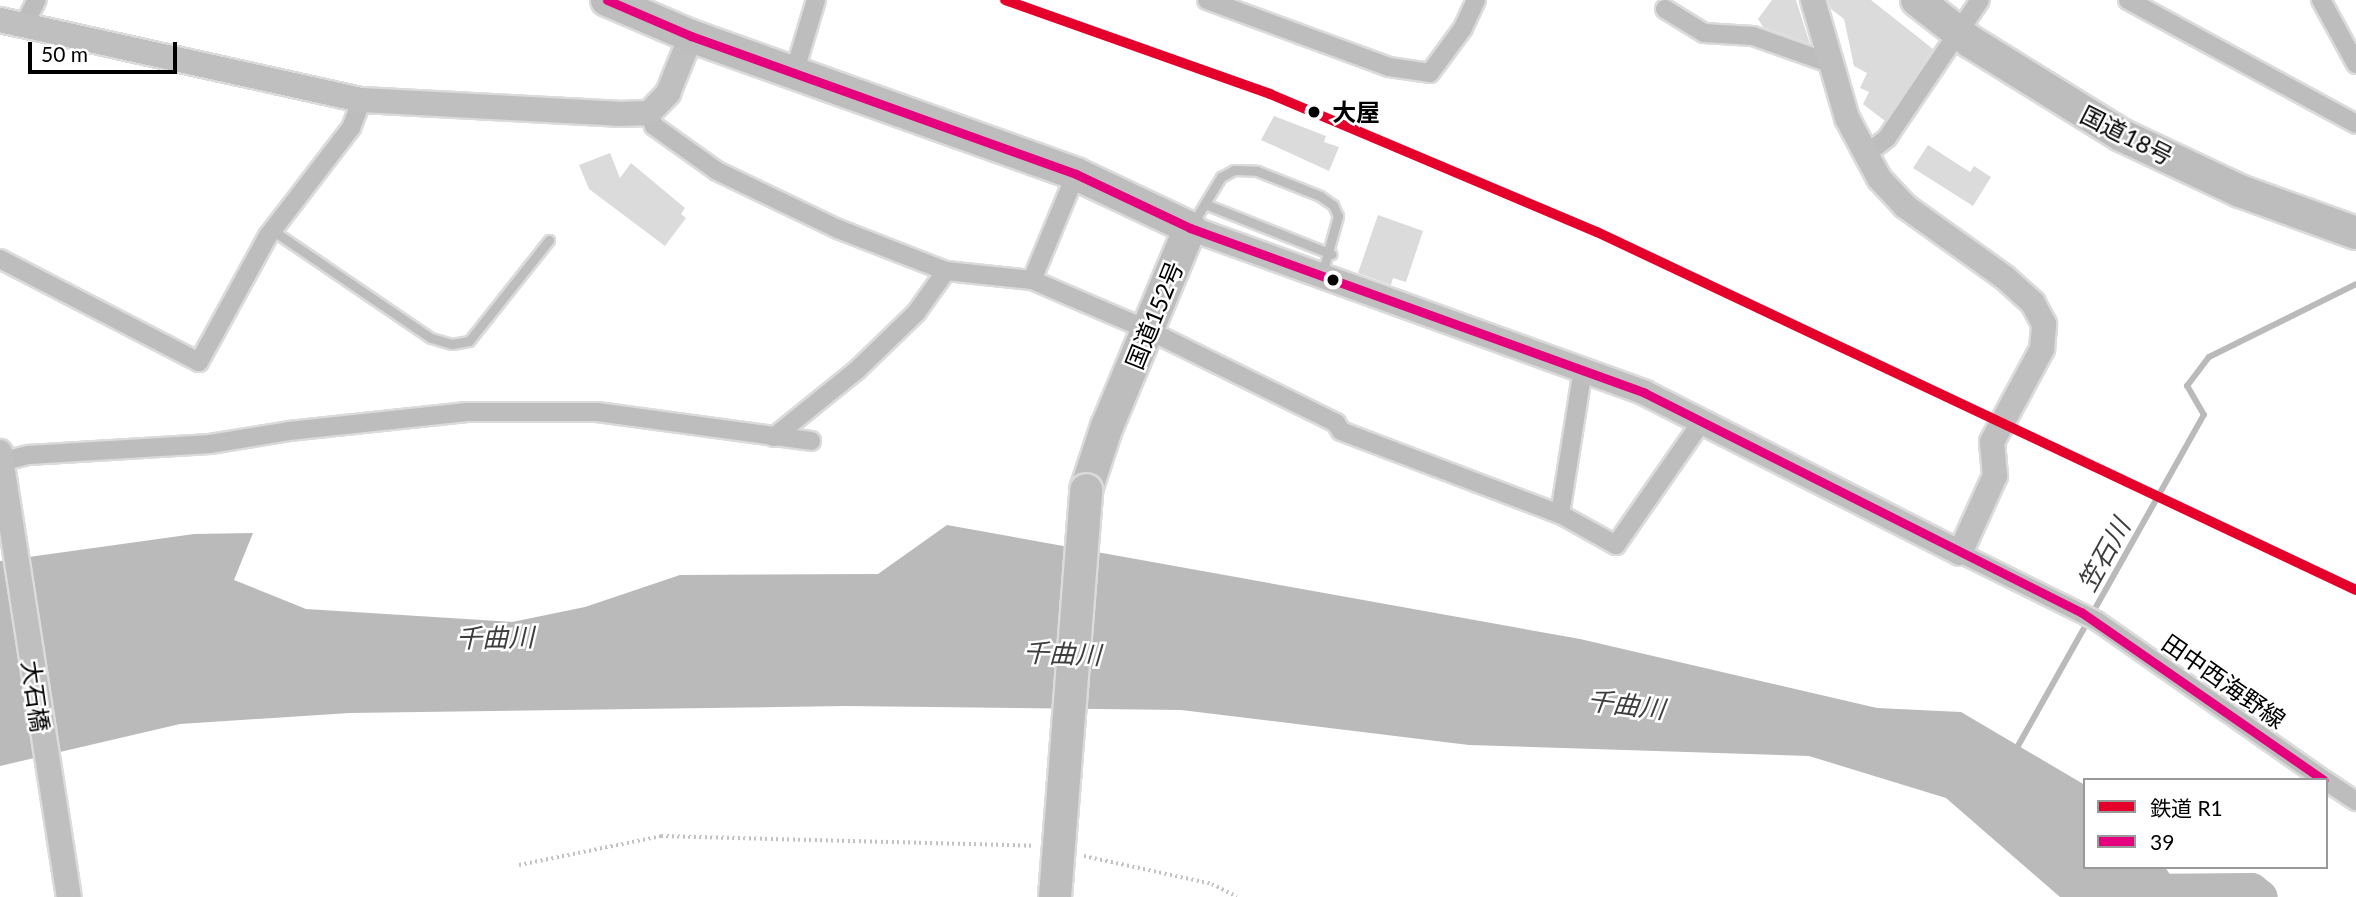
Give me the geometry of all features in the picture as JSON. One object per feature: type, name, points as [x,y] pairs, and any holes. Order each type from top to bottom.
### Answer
[{"type":"highway","points":[[607,0],[691,36],[794,70],[1197,216]]},
{"type":"highway","name":"国道18号","points":[[1917,0],[2050,94],[2121,135],[2240,191],[2356,233]]},
{"type":"highway","name":"国道152号","points":[[1055,897],[1086,490],[1107,426],[1197,216]]},
{"type":"main road","points":[[1197,216],[1326,265],[1703,420],[1960,553],[1995,477],[1992,442],[2042,349],[2044,324],[2033,303],[2004,277],[1905,206],[1879,178],[1847,118],[1813,0]]},
{"type":"main road","points":[[12,23],[362,100],[649,113],[668,93],[691,36]]},
{"type":"main road","name":"大石橋","points":[[0,458],[69,897]]},
{"type":"street","points":[[12,23],[37,0]]},
{"type":"street","points":[[794,70],[816,0]]},
{"type":"street","points":[[1208,0],[1390,67],[1430,73],[1464,28],[1476,0]]},
{"type":"street","points":[[1866,154],[1887,138],[1980,0]]},
{"type":"street","points":[[2128,0],[2356,124]]},
{"type":"street","points":[[2321,0],[2356,64]]},
{"type":"street","points":[[1665,9],[1704,33],[1753,36],[1832,64]]},
{"type":"street","points":[[0,259],[200,362],[272,230],[351,128],[362,100]]},
{"type":"street","points":[[649,113],[654,126],[717,171],[838,229],[946,271],[1032,281],[1148,330],[1336,423],[1341,431],[1560,513],[1616,545],[1703,420]]},
{"type":"street","points":[[1032,281],[1076,174]]},
{"type":"street","points":[[774,438],[857,370],[916,313],[946,271]]},
{"type":"street","points":[[1560,513],[1583,369]]},
{"type":"street","points":[[0,458],[210,444],[289,431],[467,412],[597,412],[811,442]]},
{"type":"street","name":"田中西海野線","points":[[1960,553],[2089,617],[2322,778]]},
{"type":"street","name":"田中西海野線","points":[[2328,782],[2356,801]]},
{"type":"lane","points":[[1197,216],[1221,177],[1234,170],[1257,171],[1320,195],[1333,205],[1338,216],[1326,265]]},
{"type":"lane","points":[[272,230],[431,338],[452,344],[469,341],[550,240]]},
{"type":"path","points":[[519,865],[662,836],[1019,842],[1045,848]]},
{"type":"path","points":[[1071,853],[1212,884],[1237,897]]},
{"type":"water","name":"千曲川","points":[[947,525],[1580,639],[1877,708],[1961,712],[2083,784],[2083,869],[2166,869],[2185,897],[2060,897],[1946,798],[1809,756],[1469,745],[1181,710],[846,706],[349,713],[180,724],[0,766],[0,561],[194,534],[253,533],[234,580],[306,609],[512,622],[585,607],[680,575],[878,574]]},
{"type":"building","points":[[1772,0],[1796,0],[1810,44],[1763,27],[1758,19]]},
{"type":"building","points":[[1828,0],[1871,0],[1933,49],[1885,121],[1863,104],[1869,92],[1860,88],[1867,73],[1854,66],[1844,19],[1831,9]]},
{"type":"building","points":[[1274,116],[1326,136],[1324,142],[1339,147],[1329,171],[1261,140]]},
{"type":"building","points":[[1928,145],[1970,172],[1974,166],[1991,177],[1973,206],[1913,168]]},
{"type":"building","points":[[610,153],[620,178],[631,163],[685,208],[681,214],[686,218],[665,246],[589,189],[579,165]]},
{"type":"building","points":[[1378,215],[1423,231],[1406,282],[1393,278],[1391,285],[1358,273]]},
{"type":"waterway","name":"笠石川","points":[[2014,753],[2204,415],[2187,386],[2209,357],[2356,284]]},
{"type":"waterway","points":[[2136,891],[2251,890],[2260,897]]},
{"type":"rail line","name":"R1","points":[[1005,0],[1270,94],[1597,232],[2356,590]]},
{"type":"transit line","name":"39","points":[[607,0],[691,36],[1076,174],[1190,228],[1645,393],[2081,612],[2321,778]]},
{"type":"place","name":"大屋","points":[[1314,112]]}]
